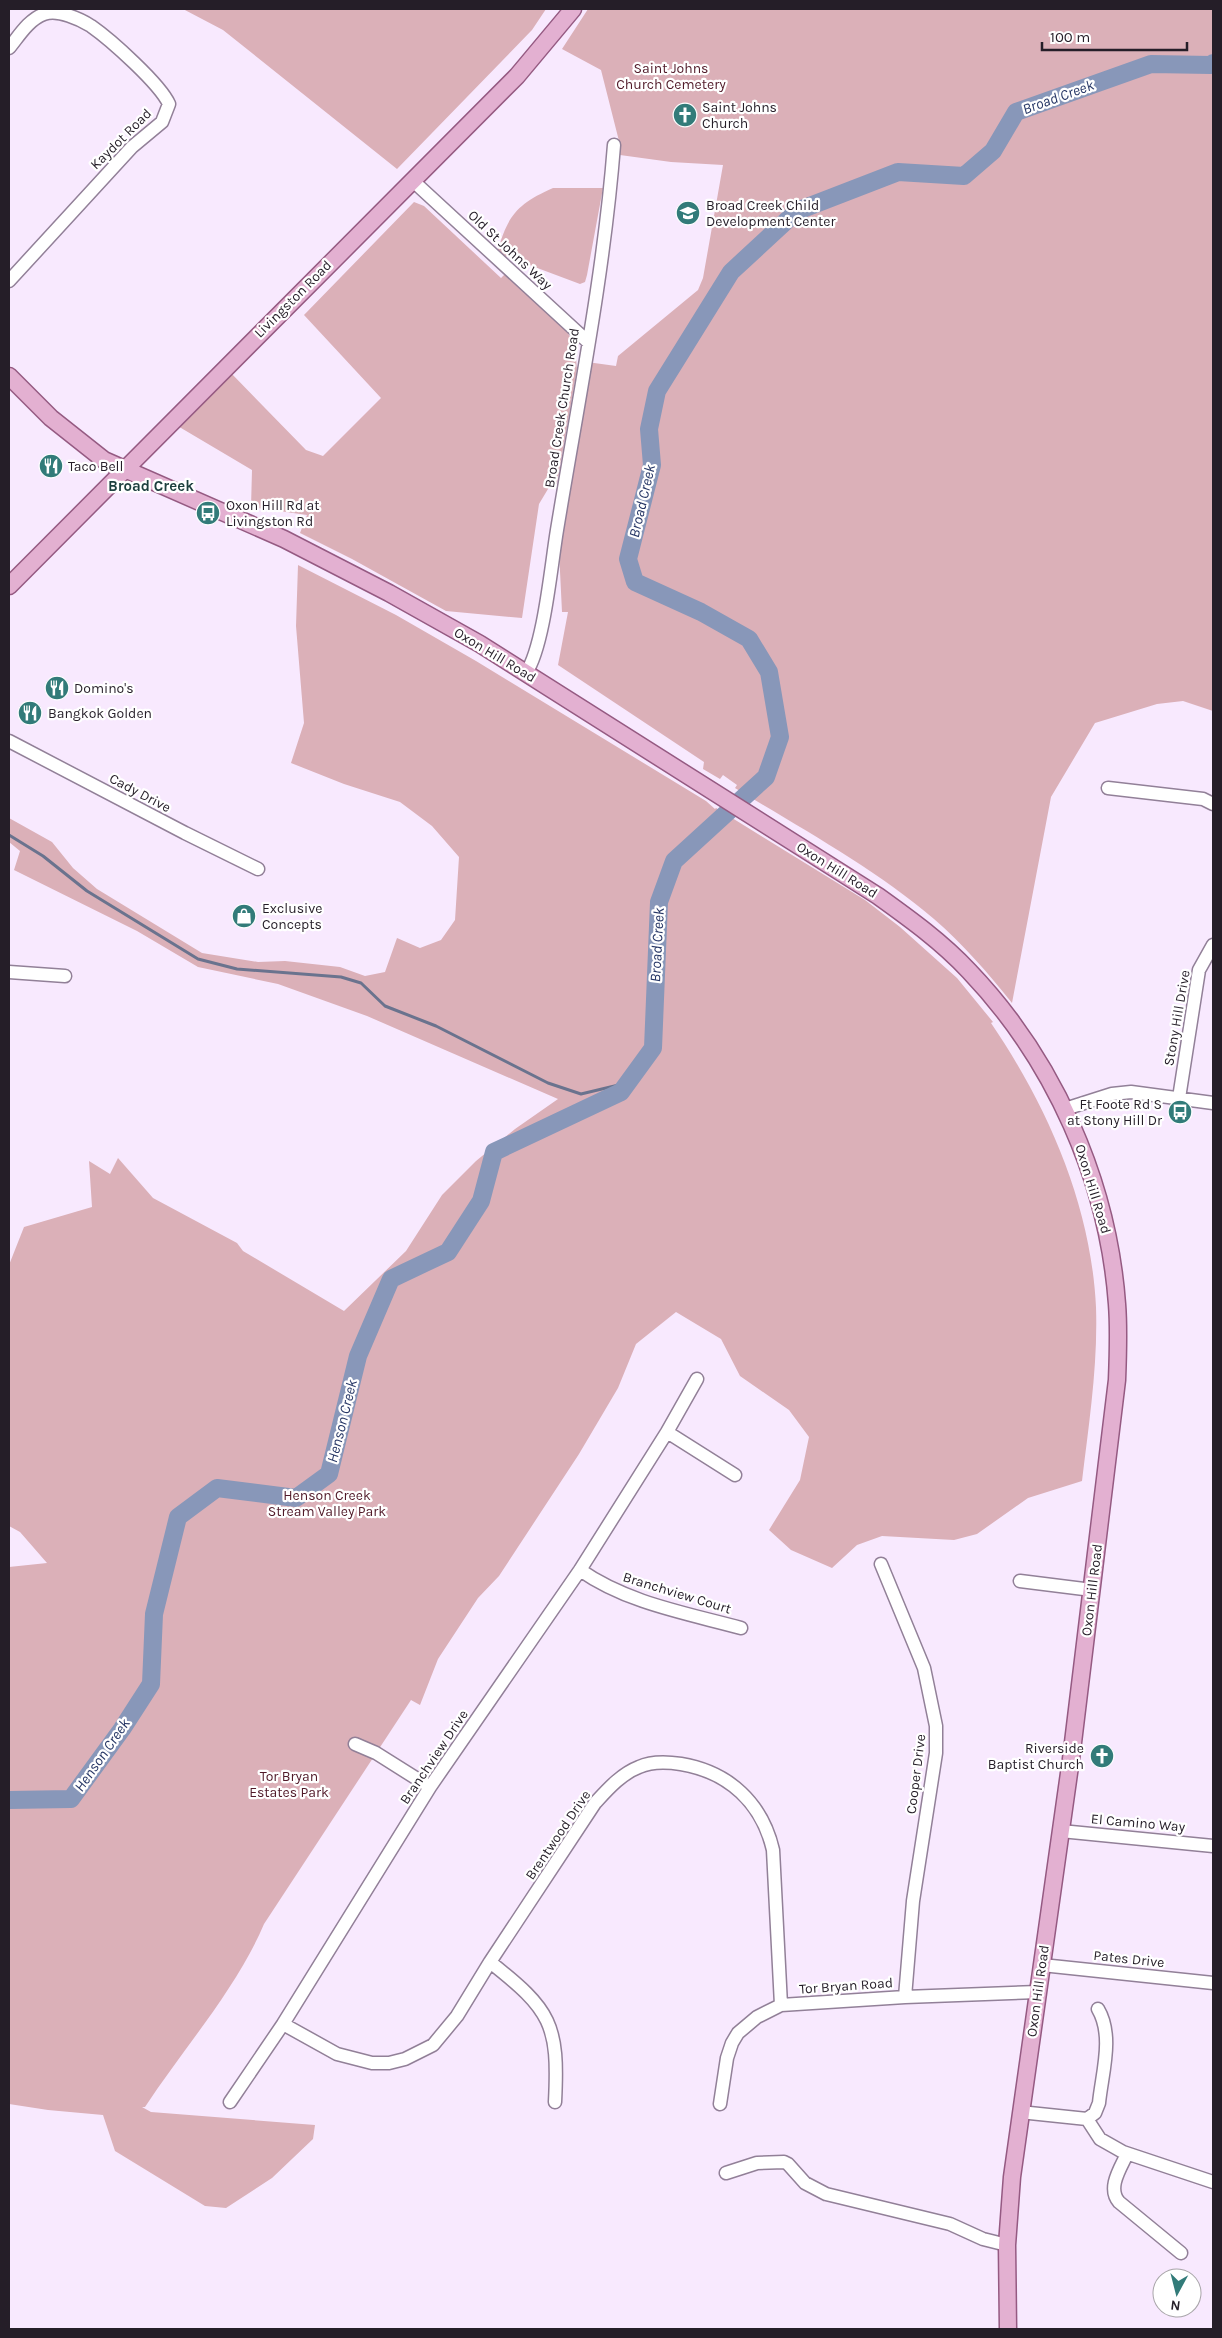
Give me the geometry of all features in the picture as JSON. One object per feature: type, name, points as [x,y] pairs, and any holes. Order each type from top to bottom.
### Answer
[{"type":"main road","name":"Livingston Road","points":[[9,586],[517,76],[573,9]]},
{"type":"main road","name":"Oxon Hill Road","points":[[9,376],[80,443],[104,460],[284,539],[389,593],[480,644],[878,896],[950,952],[993,997],[1041,1067],[1065,1109],[1076,1133],[1103,1216],[1112,1257],[1118,1310],[1117,1380],[1061,1831],[1011,2186],[1007,2245],[1008,2329]]},
{"type":"street","name":"Kaydot Road","points":[[9,48],[31,22],[46,13],[67,15],[92,27],[119,50],[156,85],[169,104],[162,122],[132,147],[9,281]]},
{"type":"street","name":"Broad Creek Church Road","points":[[526,673],[533,662],[544,611],[588,342],[611,182],[614,145]]},
{"type":"street","name":"Old St Johns Way","points":[[412,180],[588,342]]},
{"type":"street","name":"Cady Drive","points":[[9,741],[258,869]]},
{"type":"street","points":[[1108,788],[1203,799],[1213,804]]},
{"type":"street","name":"Stony Hill Drive","points":[[1179,1098],[1199,970],[1213,945]]},
{"type":"street","points":[[9,972],[65,976]]},
{"type":"street","points":[[1065,1109],[1112,1094],[1131,1092],[1213,1104]]},
{"type":"street","name":"Branchview Drive","points":[[230,2102],[283,2024],[430,1787],[580,1570],[667,1432],[697,1379]]},
{"type":"street","points":[[667,1432],[735,1476]]},
{"type":"street","name":"Cooper Drive","points":[[881,1564],[924,1668],[936,1726],[936,1753],[913,1901],[905,1997]]},
{"type":"street","name":"Branchview Court","points":[[580,1570],[593,1579],[622,1593],[663,1607],[741,1628]]},
{"type":"street","points":[[1020,1581],[1092,1590]]},
{"type":"street","points":[[355,1744],[376,1752],[430,1787]]},
{"type":"street","name":"Brentwood Drive","points":[[283,2024],[337,2054],[354,2060],[372,2063],[389,2063],[406,2059],[417,2055],[433,2045],[457,2016],[490,1962],[524,1914],[581,1824],[611,1785],[639,1766],[655,1762],[674,1763],[712,1772],[730,1782],[750,1800],[769,1833],[774,1868],[781,2005]]},
{"type":"street","name":"El Camino Way","points":[[1061,1831],[1213,1846]]},
{"type":"street","points":[[490,1962],[534,1998],[545,2013],[552,2031],[555,2048],[555,2102]]},
{"type":"street","name":"Pates Drive","points":[[1042,1965],[1213,1983]]},
{"type":"street","name":"Tor Bryan Road","points":[[720,2104],[727,2058],[735,2038],[757,2016],[781,2005],[905,1997],[1038,1992]]},
{"type":"street","points":[[1020,2112],[1087,2119],[1095,2113],[1099,2103],[1106,2040],[1106,2024],[1098,2009]]},
{"type":"street","points":[[1087,2119],[1100,2139],[1127,2154],[1213,2182]]},
{"type":"street","points":[[1127,2154],[1113,2188],[1113,2195],[1181,2253]]},
{"type":"street","points":[[726,2173],[757,2163],[784,2162],[805,2183],[826,2194],[950,2224],[982,2239],[1007,2245]]},
{"type":"green space","points":[[183,9],[546,9],[532,30],[397,169],[223,30]]},
{"type":"green space","name":"Saint Johns Church Cemetery","points":[[588,9],[1213,9],[1213,711],[1183,701],[1157,704],[1095,723],[1051,797],[1012,1003],[965,949],[911,900],[837,850],[735,788],[737,785],[723,775],[720,779],[703,769],[704,762],[558,665],[568,612],[562,612],[559,551],[587,362],[616,366],[618,356],[698,290],[703,278],[723,165],[671,162],[620,155],[619,141],[601,70],[562,49]]},
{"type":"green space","points":[[553,188],[603,188],[587,275],[585,282],[580,284],[497,253],[505,229],[516,212],[531,200]]},
{"type":"green space","points":[[414,202],[424,206],[501,278],[506,273],[566,329],[575,347],[577,369],[557,484],[551,484],[539,504],[522,618],[446,611],[352,559],[300,533],[307,515],[251,507],[252,470],[176,425],[230,372],[306,450],[323,456],[381,398],[304,315]]},
{"type":"green space","points":[[298,565],[396,615],[476,661],[865,900],[900,927],[957,978],[993,1022],[991,1023],[1031,1088],[1063,1158],[1076,1194],[1086,1231],[1096,1307],[1096,1350],[1082,1481],[1028,1498],[977,1534],[954,1540],[882,1536],[857,1545],[832,1568],[791,1550],[769,1530],[800,1480],[809,1437],[789,1410],[740,1376],[721,1339],[676,1312],[636,1344],[618,1388],[579,1454],[499,1576],[478,1598],[438,1659],[420,1705],[411,1700],[264,1924],[253,1948],[225,1995],[145,2107],[142,2107],[151,2112],[315,2125],[313,2139],[272,2178],[226,2208],[205,2206],[115,2151],[103,2115],[9,2104],[9,1567],[47,1563],[20,1532],[9,1526],[9,1265],[24,1227],[92,1207],[89,1161],[110,1174],[118,1158],[153,1198],[237,1243],[243,1251],[344,1311],[406,1251],[442,1195],[476,1161],[515,1129],[558,1099],[367,1016],[278,984],[198,967],[137,931],[14,870],[20,851],[9,842],[9,818],[52,842],[73,868],[97,889],[202,953],[258,962],[285,961],[340,967],[365,976],[385,972],[397,938],[420,948],[441,940],[455,920],[459,857],[432,826],[400,802],[344,784],[291,763],[304,723],[296,626]]},
{"type":"waterway","name":"Broad Creek","points":[[9,1800],[71,1799],[122,1729],[151,1684],[154,1614],[178,1517],[217,1488],[296,1498],[329,1474],[358,1356],[391,1279],[448,1252],[481,1201],[494,1152],[621,1092],[653,1048],[659,902],[674,861],[766,777],[780,737],[769,672],[749,639],[701,612],[635,582],[628,559],[652,465],[649,429],[657,391],[731,272],[797,211],[898,172],[964,176],[993,151],[1016,112],[1151,64],[1211,65],[1213,63]]},
{"type":"waterway","points":[[9,835],[43,856],[87,891],[198,959],[237,969],[341,977],[361,983],[385,1006],[436,1026],[548,1083],[581,1094],[627,1083]]},
{"type":"place","name":"Saint Johns Church","points":[[685,115]]},
{"type":"place","name":"Broad Creek Child Development Center","points":[[688,213]]},
{"type":"place","name":"Taco Bell","points":[[51,466]]},
{"type":"place","name":"Oxon Hill Rd at Livingston Rd","points":[[208,513]]},
{"type":"place","name":"Domino's","points":[[57,688]]},
{"type":"place","name":"Bangkok Golden","points":[[30,713]]},
{"type":"place","name":"Exclusive Concepts","points":[[244,916]]},
{"type":"place","name":"Ft Foote Rd S at Stony Hill Dr","points":[[1180,1112]]},
{"type":"place","name":"Riverside Baptist Church","points":[[1102,1756]]},
{"type":"district","name":"Broad Creek","points":[[151,486]]},
{"type":"water label","name":"Henson Creek","points":[[342,1421]]},
{"type":"water label","name":"Henson Creek","points":[[102,1755]]},
{"type":"park label","name":"Henson Creek Stream Valley Park","points":[[327,1504]]},
{"type":"park label","name":"Tor Bryan Estates Park","points":[[289,1784]]}]
